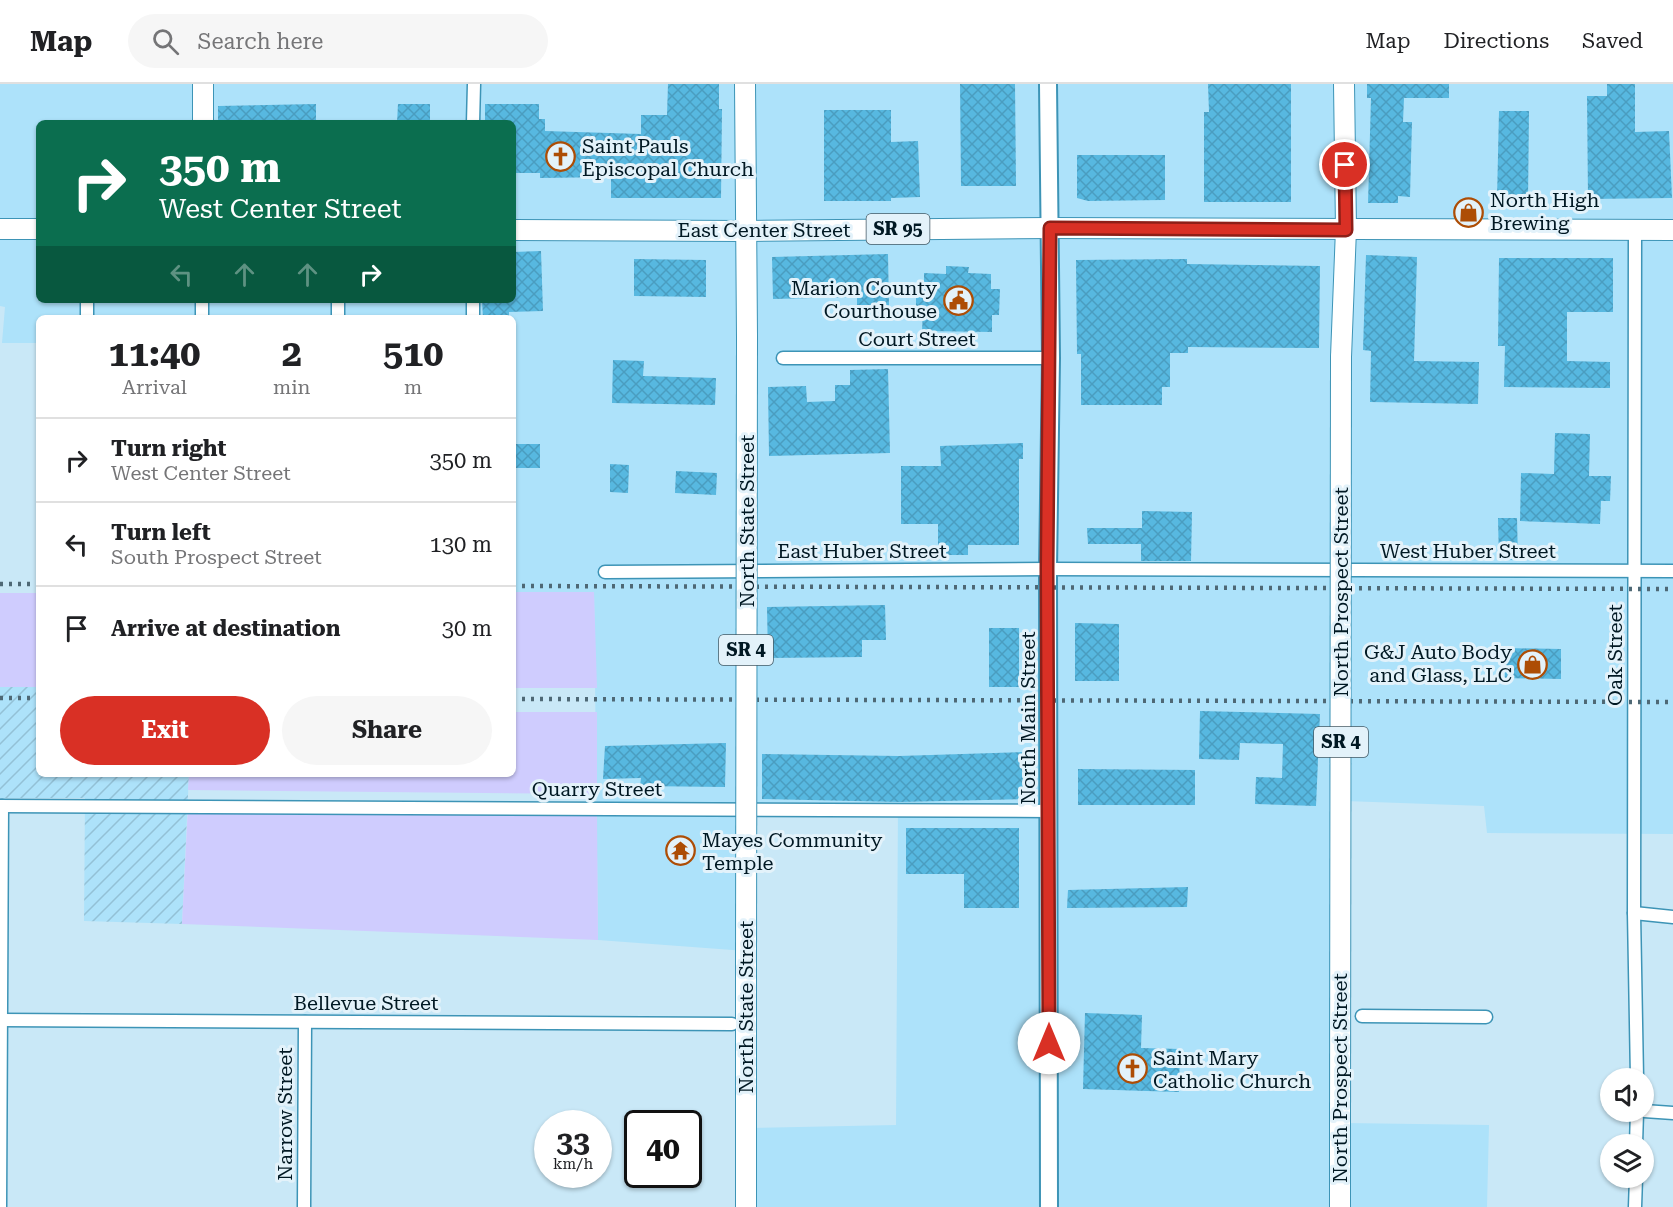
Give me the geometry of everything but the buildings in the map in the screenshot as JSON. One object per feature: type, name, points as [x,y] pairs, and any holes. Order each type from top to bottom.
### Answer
[{"type":"main road","points":[[203,84],[203,120]]},
{"type":"main road","name":"SR 4","points":[[745,84],[746,231]]},
{"type":"main road","name":"SR 4","points":[[1344,84],[1346,230]]},
{"type":"main road","name":"East Center Street","points":[[516,230],[746,231],[1050,228]]},
{"type":"main road","name":"SR 95","points":[[1050,228],[1673,230]]},
{"type":"main road","points":[[0,229],[36,229]]},
{"type":"main road","name":"North Prospect Street","points":[[1340,1207],[1341,357],[1346,230]]},
{"type":"main road","name":"North State Street","points":[[746,231],[746,1207]]},
{"type":"street","points":[[473,120],[474,84]]},
{"type":"street","name":"North Main Street","points":[[1048,84],[1051,358],[1047,569],[1050,811],[1049,1207]]},
{"type":"street","name":"Oak Street","points":[[1635,231],[1636,1068]]},
{"type":"street","name":"Court Street","points":[[783,358],[1051,358]]},
{"type":"street","name":"West Huber Street","points":[[1047,569],[1673,571]]},
{"type":"street","name":"East Huber Street","points":[[605,572],[1047,569]]},
{"type":"street","points":[[0,1207],[1,806]]},
{"type":"street","name":"Quarry Street","points":[[1,806],[1050,811]]},
{"type":"street","points":[[1634,914],[1673,917]]},
{"type":"street","points":[[1362,1016],[1486,1017]]},
{"type":"street","name":"Bellevue Street","points":[[1,1020],[732,1024]]},
{"type":"street","name":"Narrow Street","points":[[304,1207],[305,1022]]},
{"type":"street","points":[[1654,1112],[1673,1113]]},
{"type":"street","points":[[1635,1207],[1636,1188]]},
{"type":"shaded area","points":[[0,84],[1673,84],[1673,834],[1487,833],[1484,806],[1345,801],[1344,1123],[1489,1125],[1487,1207],[746,1207],[747,1128],[896,1125],[898,805],[746,806],[746,951],[598,940],[594,593],[516,592],[516,315],[36,315],[36,343],[2,343],[5,307],[0,306]]},
{"type":"shaded area","points":[[516,592],[594,592],[597,688],[516,688]]},
{"type":"shaded area","points":[[0,593],[36,593],[36,687],[0,687]]},
{"type":"shaded area","points":[[0,687],[36,687],[36,777],[189,777],[182,924],[84,921],[85,798],[0,798]]},
{"type":"shaded area","points":[[516,712],[597,712],[597,794],[188,790],[189,777],[516,777]]},
{"type":"shaded area","points":[[188,806],[597,814],[598,940],[182,924]]},
{"type":"railway","points":[[0,584],[36,584]]},
{"type":"railway","points":[[516,586],[1673,589]]},
{"type":"railway","points":[[0,698],[36,698]]},
{"type":"railway","points":[[516,699],[1673,702]]},
{"type":"place","name":"Saint Pauls Episcopal Church","points":[[561,157]]},
{"type":"place","name":"North High Brewing","points":[[1469,212]]},
{"type":"place","name":"Marion County Courthouse","points":[[958,300]]},
{"type":"place","name":"G&J Auto Body and Glass, LLC","points":[[1533,664]]},
{"type":"place","name":"Mayes Community Temple","points":[[681,851]]},
{"type":"place","name":"Saint Mary Catholic Church","points":[[1132,1069]]},
{"type":"route","points":[[1049,1043],[1050,777],[1047,569],[1051,358],[1050,228],[1346,230],[1345,165]]}]
